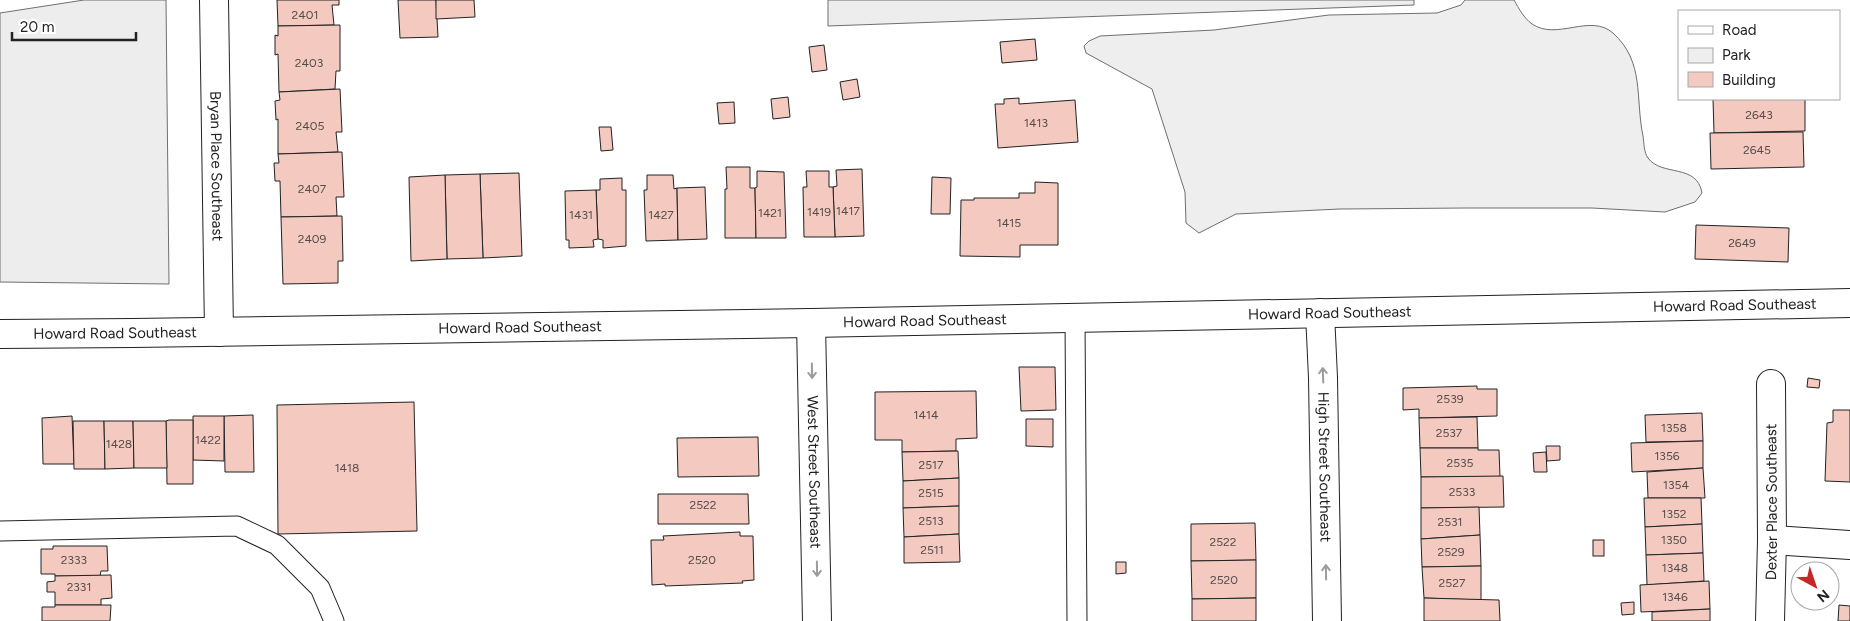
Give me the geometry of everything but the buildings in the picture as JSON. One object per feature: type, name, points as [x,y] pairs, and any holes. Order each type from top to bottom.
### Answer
[{"type":"street","name":"Bryan Place Southeast","points":[[214,0],[219,332]]},
{"type":"street","name":"Howard Road Southeast","points":[[0,334],[811,323],[1850,303]]},
{"type":"street","name":"High Street Southeast","points":[[1320,313],[1323,378],[1327,621]]},
{"type":"street","name":"West Street Southeast","points":[[811,323],[817,621]]},
{"type":"street","name":"Dexter Place Southeast","points":[[1770,621],[1772,384]]},
{"type":"street","points":[[1772,540],[1850,545]]},
{"type":"lane","points":[[1075,318],[1077,621]]},
{"type":"lane","points":[[0,531],[237,526],[277,545],[320,588],[334,621]]},
{"type":"green space","points":[[1465,0],[1514,0],[1532,24],[1542,28],[1552,30],[1594,26],[1604,28],[1613,33],[1623,44],[1634,68],[1644,148],[1647,156],[1654,164],[1693,178],[1699,184],[1702,193],[1695,202],[1665,212],[1592,208],[1466,208],[1340,209],[1236,214],[1199,233],[1186,223],[1185,192],[1152,89],[1086,53],[1084,46],[1089,41],[1100,36],[1214,30],[1329,15],[1437,13],[1461,5]]},
{"type":"shaded area","points":[[84,0],[166,0],[169,284],[0,282],[0,13]]},
{"type":"shaded area","points":[[828,0],[1414,0],[1414,5],[828,26]]}]
